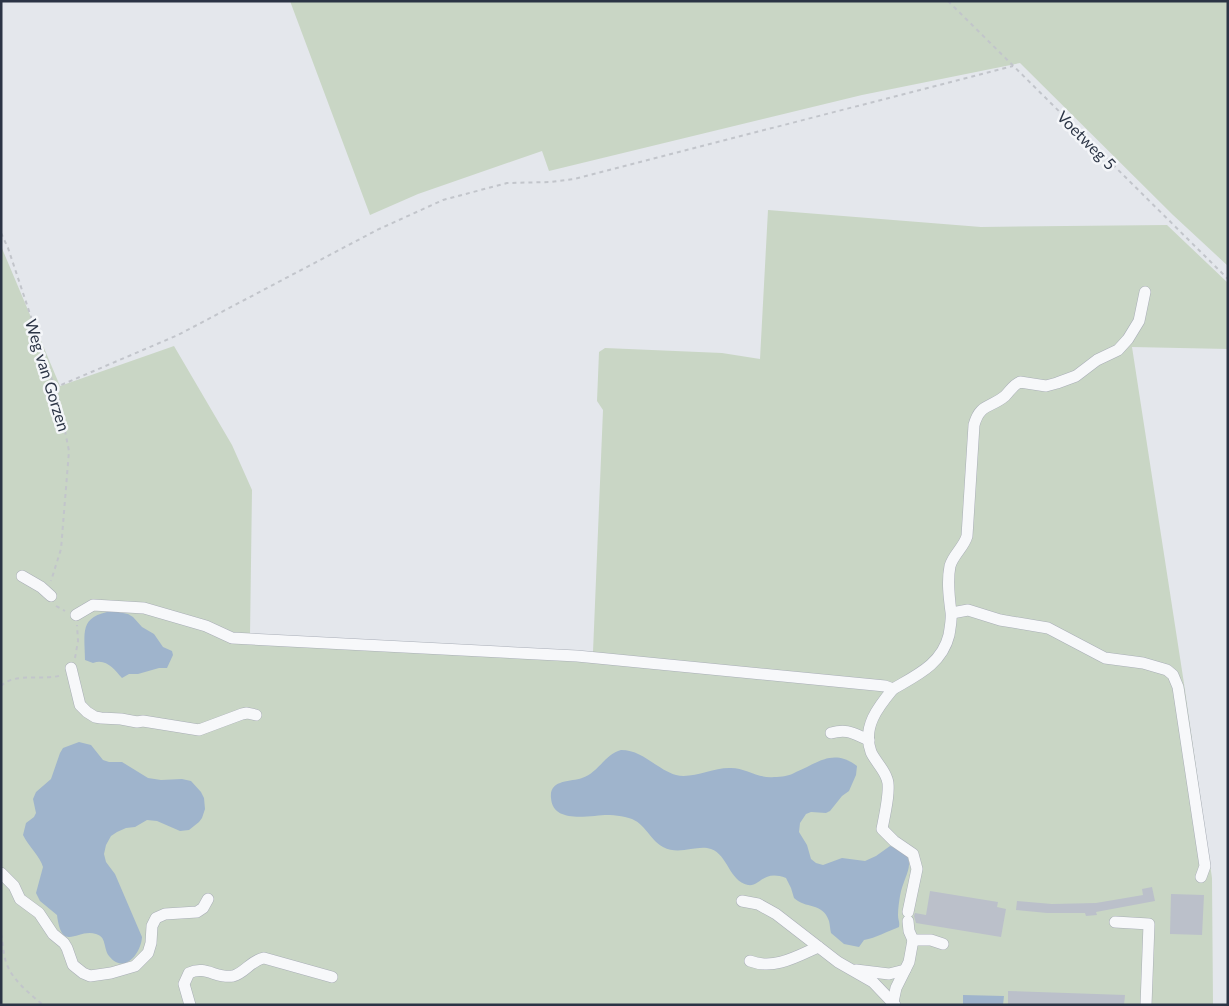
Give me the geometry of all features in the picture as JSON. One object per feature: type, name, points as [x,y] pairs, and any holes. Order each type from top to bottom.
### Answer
[{"type":"lane","points":[[894,1003],[896,988],[911,955],[913,940],[909,931],[908,917],[917,870],[913,854],[894,841],[882,829],[886,812],[888,780],[871,751],[867,731],[878,707],[892,689],[917,675],[940,656],[946,646],[952,613],[949,603],[950,567],[967,536],[974,425],[983,408],[1004,397],[1020,382],[1046,386],[1058,383],[1076,376],[1096,360],[1118,350],[1139,321],[1146,292]]},
{"type":"lane","points":[[22,576],[41,587],[51,596]]},
{"type":"lane","points":[[76,615],[93,605],[144,608],[206,626],[232,638],[577,656],[885,686],[892,689]]},
{"type":"lane","points":[[952,613],[968,610],[1000,620],[1048,628],[1105,658],[1143,663],[1167,670],[1173,675],[1178,687],[1205,866],[1201,877]]},
{"type":"lane","points":[[71,668],[80,705],[95,717],[143,721],[199,730],[247,713],[256,715]]},
{"type":"lane","points":[[831,733],[842,730],[848,731],[869,740]]},
{"type":"lane","points":[[1,873],[14,886],[20,899],[38,913],[53,934],[64,943],[73,964],[83,973],[90,976],[111,973],[135,966],[148,953],[152,926],[156,918],[165,914],[197,912],[203,908],[208,899]]},
{"type":"lane","points":[[742,901],[758,904],[776,914],[838,962],[873,982],[894,1003]]},
{"type":"lane","points":[[1115,922],[1149,924],[1146,1005]]},
{"type":"lane","points":[[913,940],[931,940],[943,944]]},
{"type":"lane","points":[[750,961],[769,965],[789,960],[818,947]]},
{"type":"lane","points":[[190,1005],[184,984],[189,973],[196,970],[221,976],[234,976],[253,961],[264,958],[332,977]]},
{"type":"lane","points":[[854,970],[895,974],[905,970]]},
{"type":"path","name":"Voetweg 5","points":[[948,1],[1228,279]]},
{"type":"path","points":[[54,388],[178,335],[377,230],[443,200],[507,183],[551,182],[574,179],[1013,66]]},
{"type":"path","name":"Weg van Gorzen","points":[[1,233],[8,248],[59,401],[69,451],[61,549],[50,586],[51,596]]},
{"type":"path","points":[[1,686],[4,683],[25,677],[57,677],[71,668],[78,641],[76,615],[57,608],[51,596]]},
{"type":"path","points":[[1,934],[4,954],[10,971],[31,995],[43,1005]]},
{"type":"green space","points":[[290,1],[1228,1],[1228,266],[1173,215],[1020,63],[862,95],[549,171],[542,151],[418,194],[370,215]]},
{"type":"green space","points":[[768,210],[981,227],[1167,225],[1228,283],[1228,349],[1132,347],[1212,878],[1213,1005],[1,1005],[1,246],[60,386],[174,346],[232,445],[252,490],[250,636],[593,652],[603,410],[597,401],[599,352],[605,348],[722,353],[760,359]]},
{"type":"water","points":[[113,611],[133,617],[142,627],[154,634],[163,647],[172,651],[173,655],[167,668],[129,674],[122,678],[106,663],[93,663],[85,660],[86,627],[94,617]]},
{"type":"water","points":[[79,742],[91,745],[103,760],[122,762],[148,778],[191,781],[204,798],[205,809],[202,818],[189,830],[180,831],[157,821],[147,820],[135,827],[117,832],[111,836],[106,845],[104,854],[106,862],[115,874],[142,937],[139,950],[126,963],[115,961],[109,956],[99,935],[89,933],[67,937],[63,934],[59,927],[57,915],[40,901],[36,893],[43,867],[23,835],[26,823],[36,813],[33,799],[36,792],[51,779],[63,748]]},
{"type":"water","points":[[621,750],[636,753],[662,769],[682,776],[735,768],[762,776],[782,776],[791,774],[819,761],[833,758],[840,758],[857,766],[856,775],[849,791],[842,796],[830,811],[806,814],[800,823],[799,832],[807,845],[811,859],[823,865],[842,858],[865,861],[890,846],[906,855],[909,866],[900,896],[899,927],[864,940],[859,947],[844,944],[831,933],[829,921],[823,911],[803,904],[794,898],[786,878],[772,876],[748,885],[737,879],[717,852],[711,849],[669,849],[653,839],[638,822],[632,819],[612,815],[575,817],[559,812],[553,807],[551,792],[553,787],[562,782],[588,776],[610,755]]},
{"type":"water","points":[[963,995],[1004,996],[1003,1005],[963,1005]]},
{"type":"building","points":[[1152,887],[1155,901],[1096,912],[1097,915],[1086,916],[1085,913],[1047,913],[1016,910],[1017,901],[1052,904],[1096,903],[1143,895],[1142,889]]},
{"type":"building","points":[[930,891],[998,902],[997,907],[1006,909],[1001,937],[916,923],[915,913],[926,915]]},
{"type":"building","points":[[1171,894],[1204,895],[1202,935],[1170,934]]},
{"type":"building","points":[[1008,991],[1125,995],[1124,1005],[1008,1005]]}]
